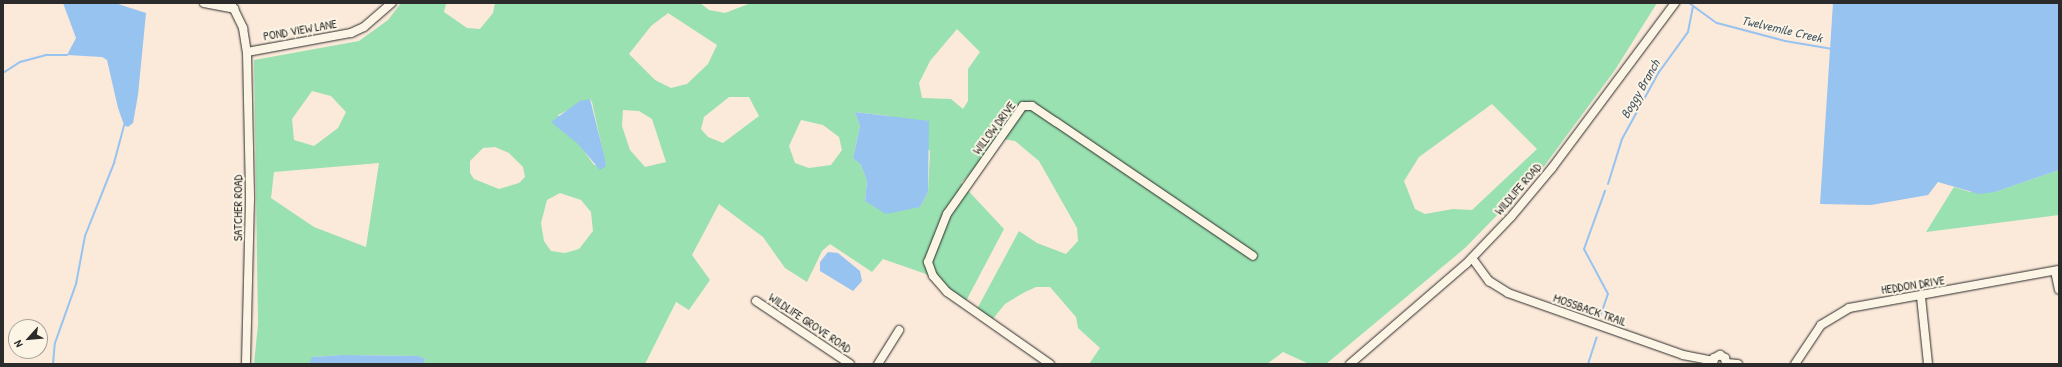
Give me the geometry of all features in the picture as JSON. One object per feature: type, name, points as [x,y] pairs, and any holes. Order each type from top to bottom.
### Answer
[{"type":"street","name":"POND VIEW LANE","points":[[204,3],[232,6],[243,28],[246,52],[351,33],[364,27],[392,3]]},
{"type":"street","name":"WILDLIFE ROAD","points":[[1350,364],[1472,258],[1552,168],[1674,4]]},
{"type":"street","name":"SATCHER ROAD","points":[[246,52],[250,218],[246,364]]},
{"type":"street","name":"WILLOW DRIVE","points":[[1050,364],[947,292],[932,276],[928,262],[947,214],[1023,106],[1032,106],[1253,256]]},
{"type":"street","name":"MOSSBACK TRAIL","points":[[1472,258],[1489,281],[1508,293],[1682,355],[1713,363],[1720,355],[1726,363],[1738,364]]},
{"type":"street","points":[[2057,270],[2059,290]]},
{"type":"street","name":"HEDDON DRIVE","points":[[1794,364],[1811,335],[1834,315],[1865,305],[1921,298],[2057,270]]},
{"type":"street","points":[[1921,298],[1928,364]]},
{"type":"street","name":"WILDLIFE GROVE ROAD","points":[[756,301],[850,364]]},
{"type":"street","points":[[878,364],[899,330]]},
{"type":"green space","points":[[401,3],[446,3],[444,12],[467,28],[480,29],[493,13],[495,3],[700,3],[709,10],[725,13],[751,3],[1657,3],[1615,70],[1542,169],[1465,248],[1326,364],[1309,364],[1283,352],[1267,364],[1089,364],[1100,348],[1078,328],[1076,317],[1050,287],[1036,287],[1023,293],[1005,304],[992,320],[977,309],[1019,231],[1037,243],[1066,254],[1078,241],[1077,228],[1039,161],[1015,141],[1003,139],[961,183],[1004,229],[966,301],[926,274],[883,259],[872,272],[830,244],[822,251],[807,282],[785,268],[763,237],[719,204],[692,255],[710,280],[689,310],[676,302],[645,364],[423,364],[425,359],[419,356],[343,355],[313,357],[309,364],[254,364],[258,324],[254,60],[359,41],[388,20]],"holes":[[[668,13],[717,45],[708,64],[687,84],[671,88],[655,80],[629,54],[651,26]],[[957,29],[980,52],[968,69],[968,101],[963,109],[951,99],[922,98],[919,83],[930,61]],[[312,91],[331,96],[346,112],[338,128],[314,146],[294,140],[292,119]],[[729,97],[749,97],[759,116],[723,143],[708,137],[701,129],[704,117]],[[590,99],[592,102],[606,166],[594,165],[558,115]],[[1492,104],[1537,149],[1472,210],[1453,209],[1425,214],[1415,209],[1404,181],[1419,157]],[[623,110],[639,111],[652,119],[666,162],[645,167],[630,150],[622,126]],[[855,112],[889,116],[930,151],[928,192],[920,207],[865,201],[867,181],[861,165],[853,158],[860,126]],[[801,120],[823,125],[839,137],[842,150],[831,165],[809,168],[795,163],[789,146]],[[495,147],[509,153],[523,167],[525,177],[519,183],[499,189],[474,179],[470,173],[470,161],[483,148]],[[379,163],[366,247],[314,227],[271,198],[274,172]],[[560,193],[581,200],[591,212],[593,231],[579,249],[565,253],[551,251],[544,241],[541,223],[547,200]]]},
{"type":"green space","points":[[2059,170],[2059,215],[1926,232],[1954,187],[1970,192],[1995,192]]},
{"type":"water","points":[[63,3],[115,3],[146,13],[138,95],[133,123],[128,127],[124,125],[118,108],[107,60],[102,57],[67,55],[76,38]]},
{"type":"water","points":[[1833,3],[2059,3],[2059,170],[1995,192],[1979,194],[1938,182],[1928,195],[1871,205],[1820,204]]},
{"type":"water","points":[[590,99],[606,166],[600,170],[578,144],[551,122],[580,101]]},
{"type":"water","points":[[855,112],[929,121],[928,192],[920,207],[886,214],[865,201],[867,181],[861,165],[853,158],[860,126]]},
{"type":"water","points":[[828,252],[838,253],[860,271],[862,281],[853,291],[820,271],[820,262]]},
{"type":"water","points":[[343,355],[419,356],[425,359],[423,364],[309,364],[312,357]]},
{"type":"waterway","name":"Twelvemile Creek","points":[[1689,3],[1717,23],[1785,41],[1832,49]]},
{"type":"waterway","name":"Boggy Branch","points":[[1608,184],[1622,139],[1659,72],[1688,32],[1693,7]]},
{"type":"waterway","points":[[3,73],[20,62],[47,55],[67,55]]},
{"type":"waterway","points":[[53,364],[55,343],[76,284],[85,236],[114,163],[124,125]]},
{"type":"waterway","name":"Boggy Branch","points":[[1601,314],[1608,294],[1584,249],[1605,191]]},
{"type":"waterway","name":"Boggy Branch","points":[[1588,364],[1597,337]]}]
